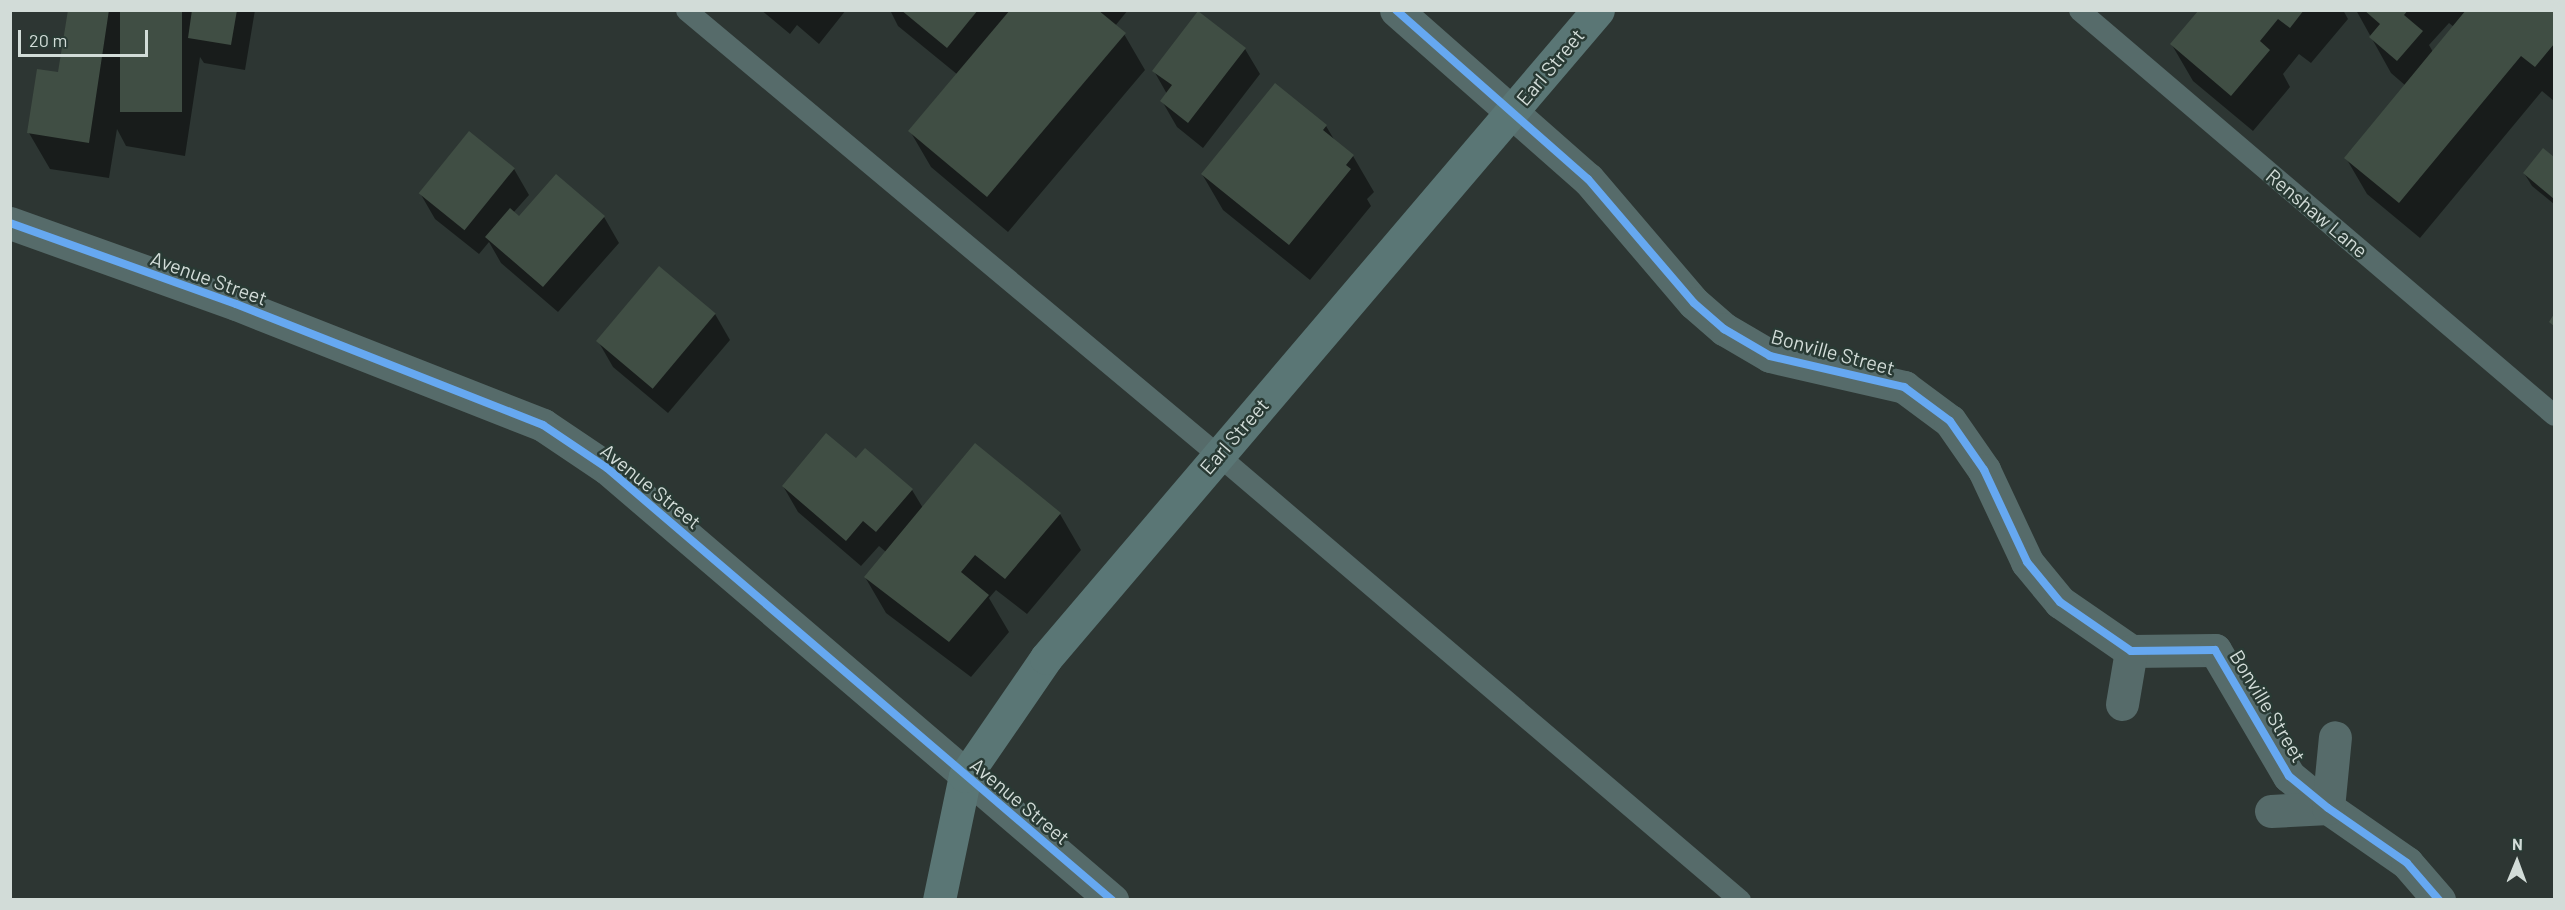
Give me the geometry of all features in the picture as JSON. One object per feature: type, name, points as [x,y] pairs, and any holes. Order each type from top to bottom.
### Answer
[{"type":"street","name":"Bonville Street","points":[[1396,10],[1514,110],[1588,179],[1694,303],[1724,329],[1770,356],[1904,387],[1950,421],[1984,470],[2026,562],[2060,602],[2131,651],[2215,650],[2289,776],[2328,808],[2407,863],[2439,900]]},
{"type":"street","name":"Earl Street","points":[[939,900],[965,776],[1046,658],[1598,10]]},
{"type":"street","name":"Avenue Street","points":[[10,223],[236,304],[543,425],[607,468],[1112,900]]},
{"type":"street","points":[[2122,705],[2131,651]]},
{"type":"street","name":"Bonville Street","points":[[2328,808],[2335,737]]},
{"type":"street","points":[[2271,811],[2328,808]]},
{"type":"lane","points":[[686,10],[1218,455],[1740,900]]},
{"type":"lane","name":"Renshaw Lane","points":[[2079,10],[2554,415]]},
{"type":"building","points":[[68,10],[109,10],[89,143],[27,133],[37,69],[58,72]]},
{"type":"building","points":[[120,10],[182,10],[182,112],[120,112]]},
{"type":"building","points":[[192,10],[237,10],[231,45],[188,38]]},
{"type":"building","points":[[901,10],[978,10],[947,48]]},
{"type":"building","points":[[1010,10],[1098,10],[1126,33],[987,197],[908,131]]},
{"type":"building","points":[[2304,10],[2290,28],[2278,19],[2260,41],[2270,50],[2231,96],[2170,44],[2198,11]]},
{"type":"building","points":[[2364,10],[2408,10],[2404,15],[2423,31],[2397,61],[2369,37],[2380,24]]},
{"type":"building","points":[[2466,10],[2554,10],[2554,44],[2535,67],[2521,56],[2399,203],[2344,158]]},
{"type":"building","points":[[1198,11],[1246,48],[1188,123],[1160,101],[1172,85],[1152,71]]},
{"type":"building","points":[[1275,83],[1327,125],[1323,130],[1354,155],[1346,165],[1351,169],[1289,245],[1201,174]]},
{"type":"building","points":[[469,131],[515,168],[465,230],[419,193]]},
{"type":"building","points":[[2543,148],[2554,157],[2554,199],[2523,173]]},
{"type":"building","points":[[556,174],[605,216],[543,287],[485,237],[510,208],[519,216]]},
{"type":"building","points":[[659,266],[716,314],[653,389],[596,341]]},
{"type":"building","points":[[2554,314],[2554,326],[2549,322]]},
{"type":"building","points":[[826,433],[856,458],[865,448],[913,489],[876,532],[863,521],[846,541],[782,486]]},
{"type":"building","points":[[975,443],[1061,513],[1005,579],[975,555],[961,572],[989,595],[949,642],[864,577]]},
{"type":"cycle path","points":[[1396,10],[1588,179],[1694,303],[1724,329],[1770,356],[1904,387],[1950,421],[1984,470],[2027,562],[2060,602],[2131,651],[2215,650],[2289,776],[2328,808],[2407,863],[2439,900]]},
{"type":"cycle path","points":[[10,223],[236,304],[543,425],[607,468],[1112,900]]}]
